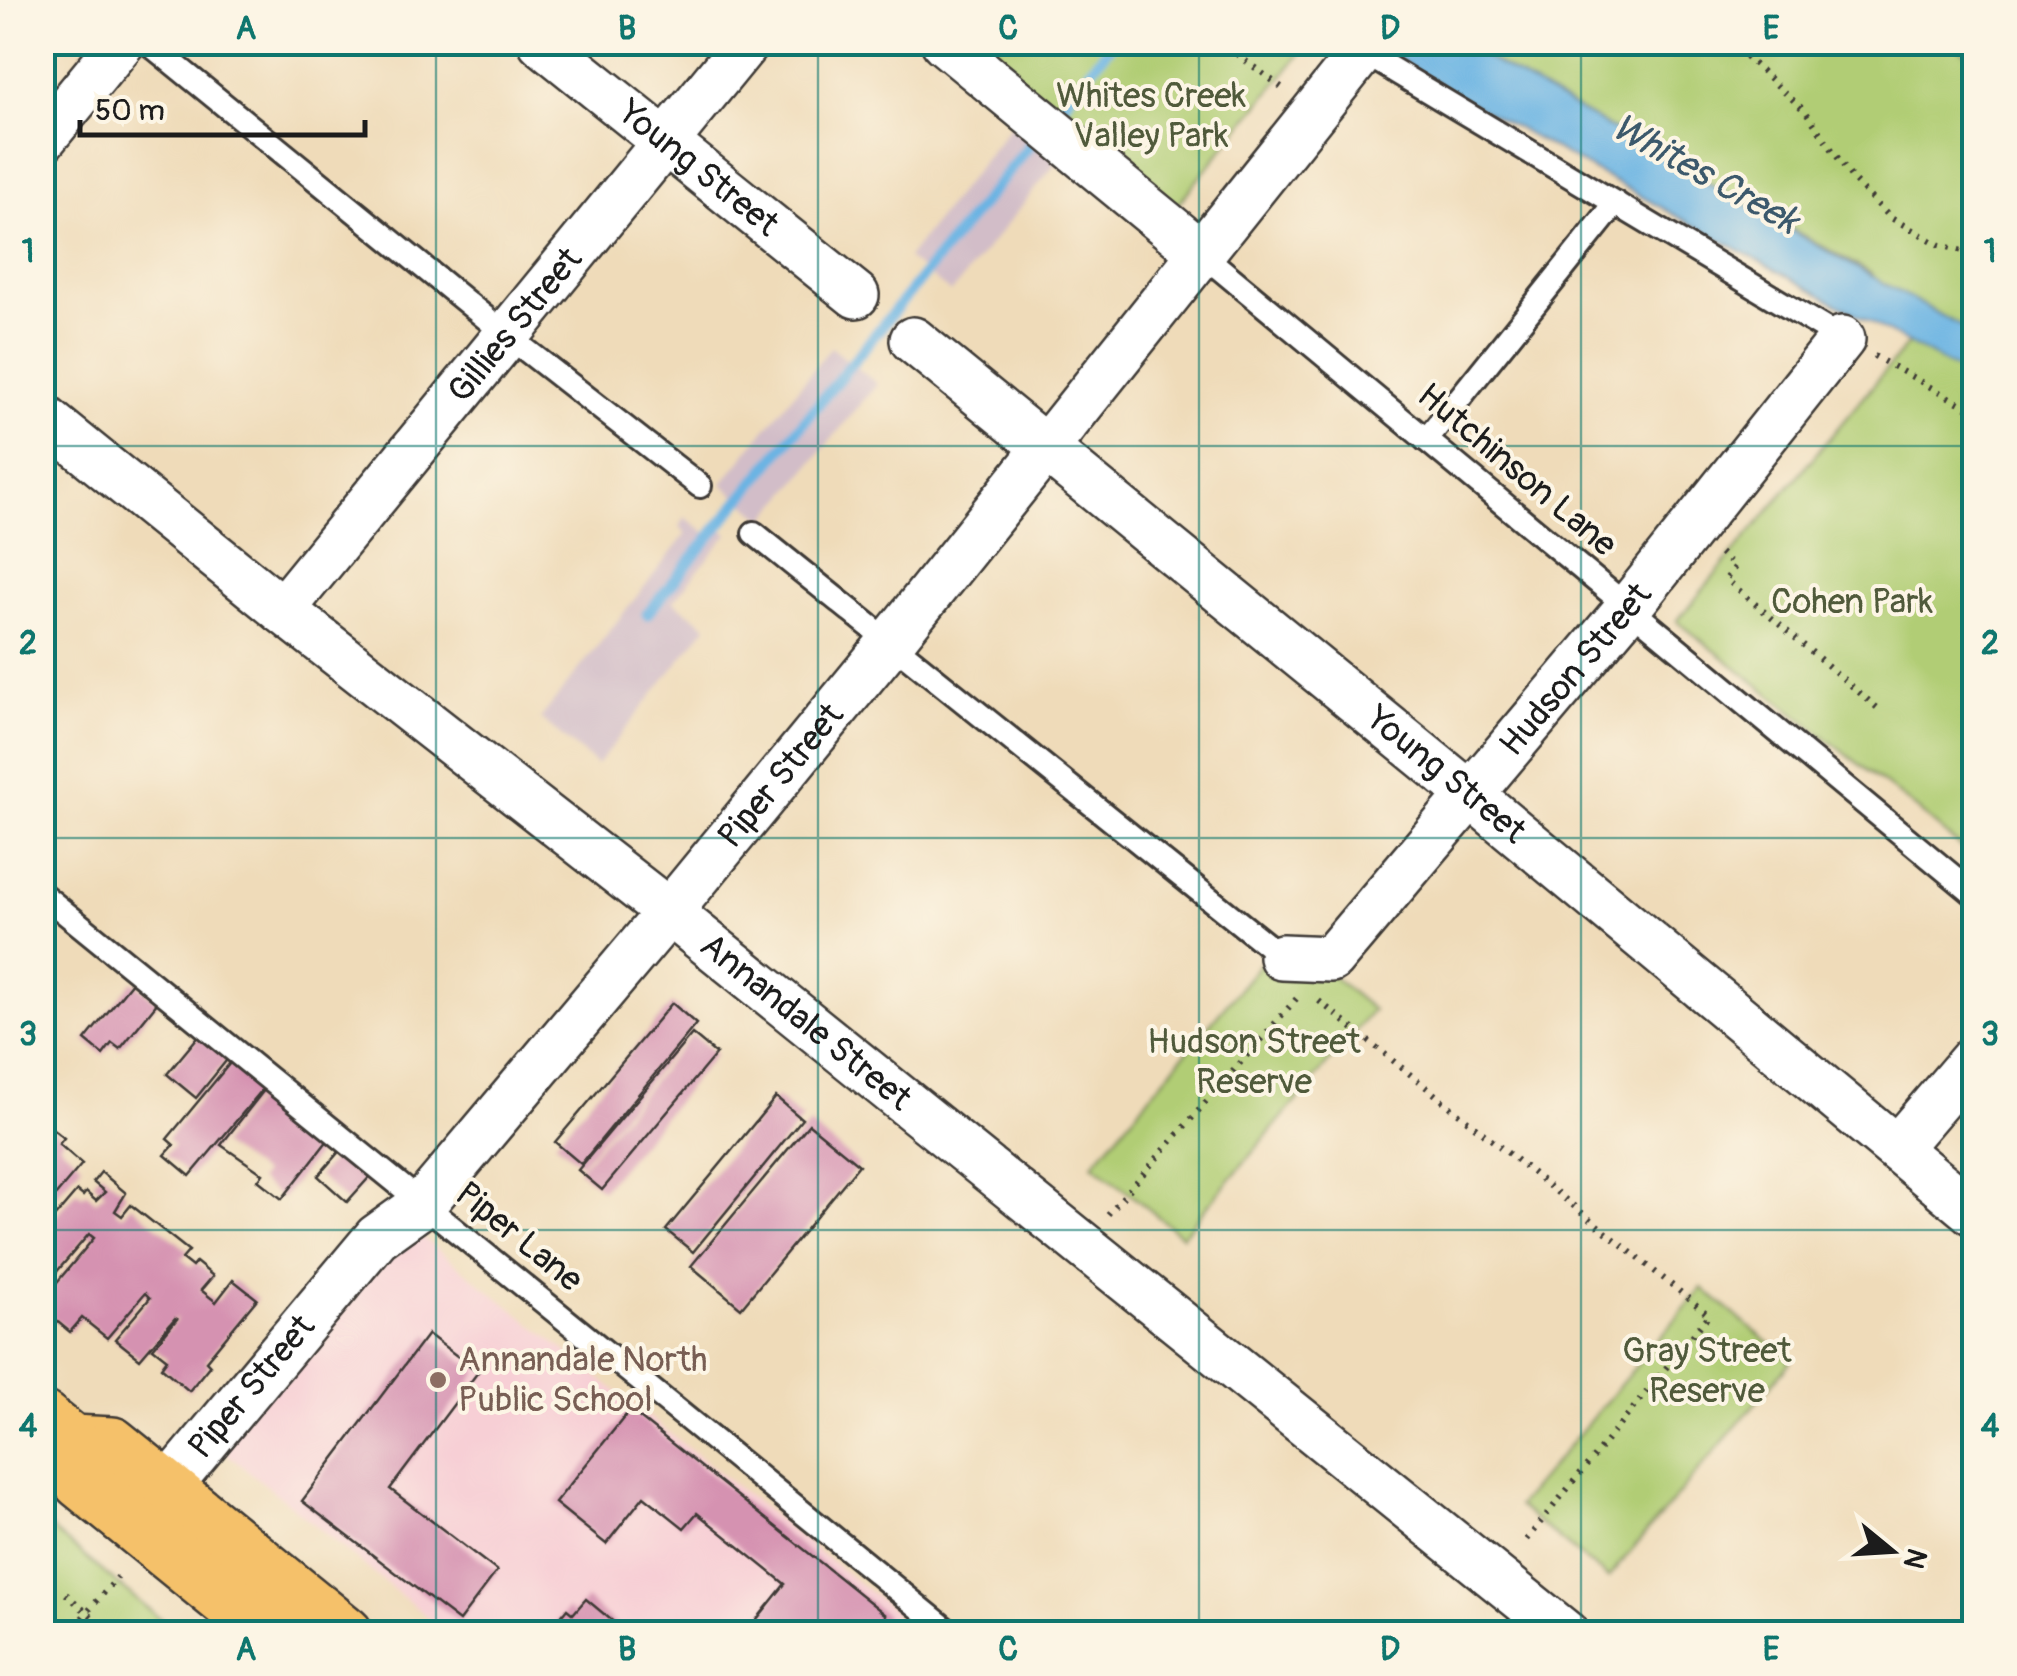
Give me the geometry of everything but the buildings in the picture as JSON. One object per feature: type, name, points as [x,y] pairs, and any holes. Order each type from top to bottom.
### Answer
[{"type":"main road","points":[[52,1447],[112,1445],[344,1634]]},
{"type":"main road","points":[[52,1447],[81,1481],[245,1626]]},
{"type":"street","points":[[42,140],[122,42]]},
{"type":"street","name":"Young Street","points":[[541,42],[856,295]]},
{"type":"street","name":"Gillies Street","points":[[282,610],[747,42]]},
{"type":"street","points":[[944,42],[1201,253]]},
{"type":"street","name":"Piper Street","points":[[167,1488],[378,1237],[423,1204],[669,912],[890,643],[1367,47]]},
{"type":"street","name":"Hudson Street","points":[[1282,957],[1331,959],[1628,608],[1842,339]]},
{"type":"street","name":"Young Street","points":[[913,340],[1471,795],[1974,1214]]},
{"type":"street","name":"Annandale Street","points":[[42,416],[282,610],[669,912],[1566,1634]]},
{"type":"street","points":[[1897,1148],[1974,1058]]},
{"type":"lane","points":[[147,42],[508,336],[700,486]]},
{"type":"lane","points":[[1367,47],[1842,339]]},
{"type":"lane","points":[[1426,440],[1616,203]]},
{"type":"lane","name":"Hutchinson Lane","points":[[1201,253],[1974,894]]},
{"type":"lane","points":[[754,533],[1282,957]]},
{"type":"lane","name":"Piper Lane","points":[[42,894],[952,1634]]},
{"type":"path","points":[[1220,42],[1294,96]]},
{"type":"path","points":[[1730,42],[1806,112],[1854,181],[1890,218],[1940,245],[1974,254]]},
{"type":"path","points":[[1842,339],[1974,411]]},
{"type":"path","points":[[1728,560],[1735,566],[1726,579],[1882,710]]},
{"type":"path","points":[[1082,1244],[1304,989],[1709,1314],[1539,1523]]},
{"type":"path","points":[[84,1615],[118,1578]]},
{"type":"path","points":[[66,1594],[84,1615],[109,1632]]},
{"type":"shaded area","points":[[1014,121],[1061,157],[951,293],[907,258]]},
{"type":"shaded area","points":[[831,347],[877,384],[765,520],[722,484]]},
{"type":"shaded area","points":[[685,517],[706,533],[714,523],[728,534],[673,601],[707,626],[597,765],[540,719],[686,534],[680,527]]},
{"type":"shaded area","name":"Annandale North Public School","points":[[418,1234],[896,1613],[879,1634],[447,1633],[219,1447],[330,1313]]},
{"type":"green space","name":"Cohen Park","points":[[1950,42],[1974,59],[1974,859],[1919,811],[1677,621],[1910,341],[1872,274],[1458,43]]},
{"type":"green space","name":"Whites Creek Valley Park","points":[[938,43],[1309,43],[1163,222]]},
{"type":"green space","name":"Hudson Street Reserve","points":[[1260,964],[1275,975],[1326,971],[1373,1010],[1182,1236],[1093,1164]]},
{"type":"green space","name":"Gray Street Reserve","points":[[1702,1288],[1791,1361],[1608,1578],[1518,1506]]},
{"type":"green space","points":[[44,1523],[176,1632],[43,1633]]},
{"type":"water","name":"Whites Creek","points":[[1372,43],[1458,43],[1476,52],[1974,334],[1974,379],[1469,102]]},
{"type":"waterway","points":[[1053,117],[1113,42]]},
{"type":"waterway","points":[[647,614],[1041,131]]},
{"type":"place","name":"Annandale North Public School","points":[[438,1380]]}]
